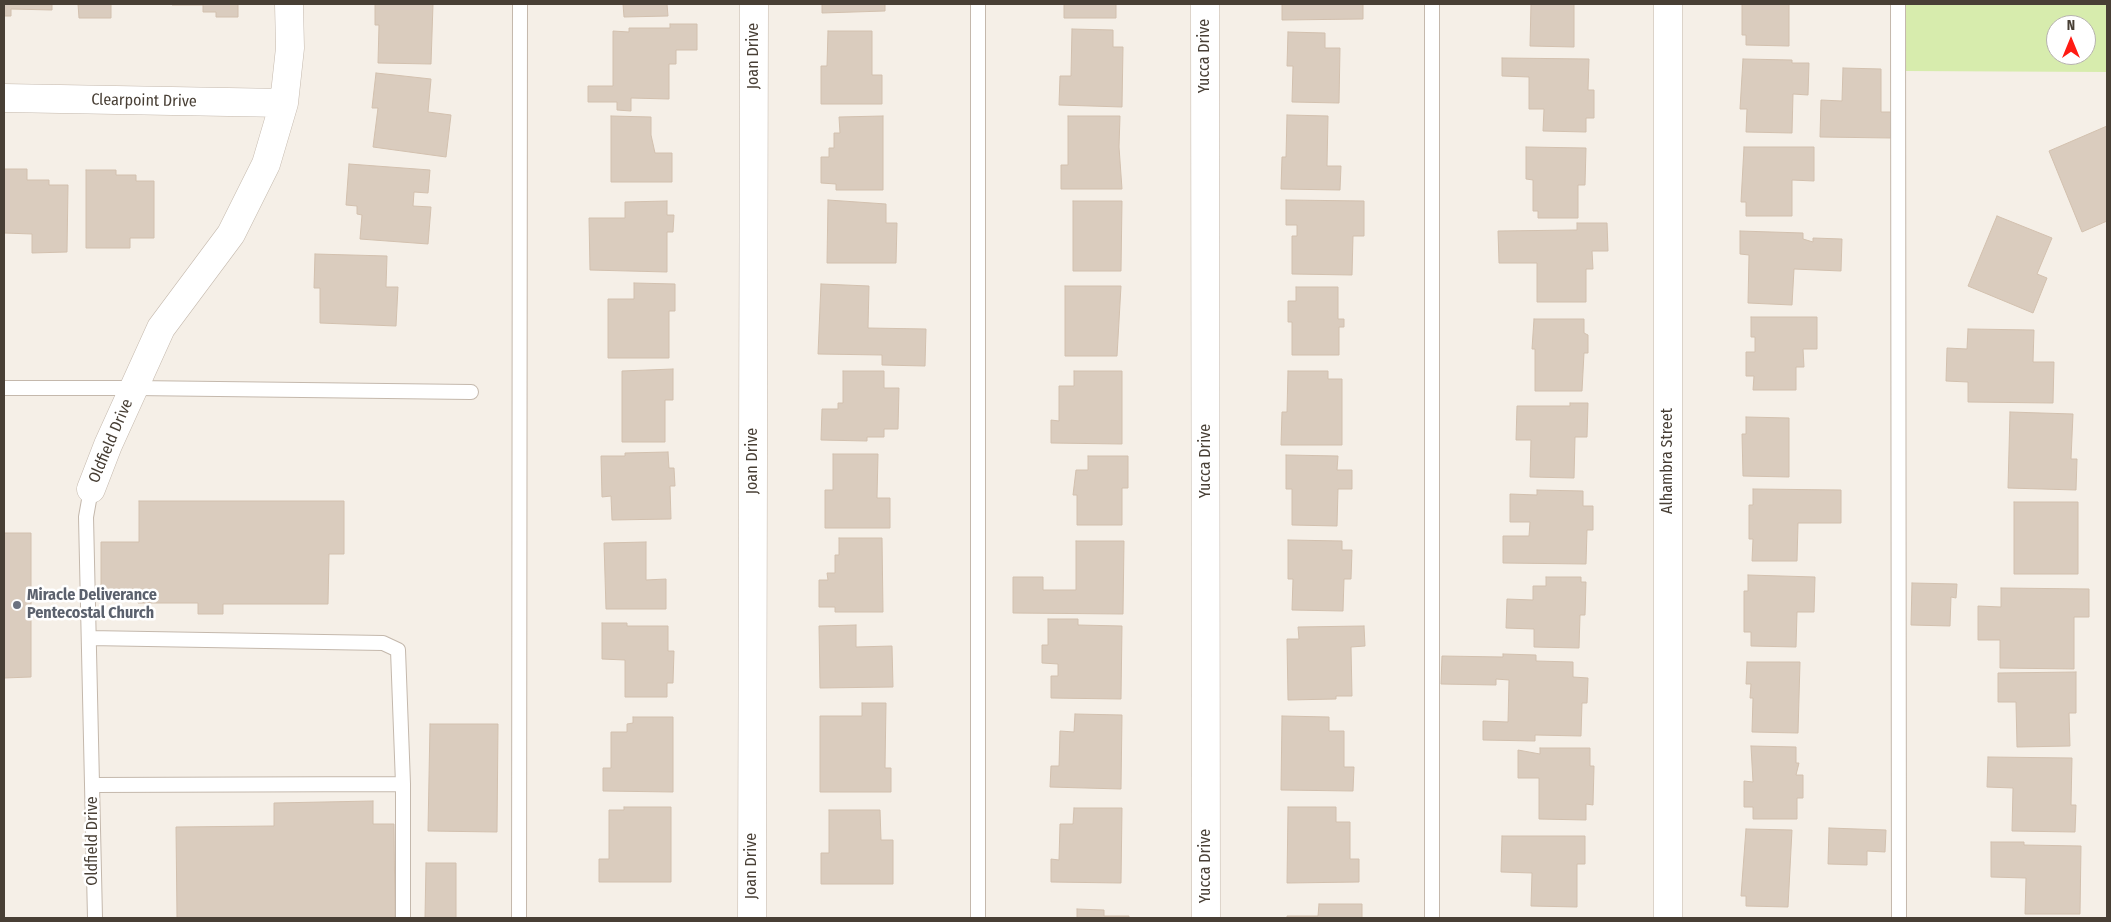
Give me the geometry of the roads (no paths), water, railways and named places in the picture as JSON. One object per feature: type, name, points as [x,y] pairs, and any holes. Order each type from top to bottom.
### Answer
[{"type":"street","name":"Oldfield Drive","points":[[91,489],[108,445],[160,328],[231,234],[266,164],[284,103],[290,48],[289,4]]},
{"type":"street","name":"Joan Drive","points":[[752,918],[754,4]]},
{"type":"street","name":"Yucca Drive","points":[[1205,4],[1206,918]]},
{"type":"street","name":"Alhambra Street","points":[[1668,4],[1668,918]]},
{"type":"street","name":"Clearpoint Drive","points":[[4,98],[284,103]]},
{"type":"lane","points":[[518,918],[520,4]]},
{"type":"lane","points":[[978,4],[978,918]]},
{"type":"lane","points":[[1432,4],[1432,918]]},
{"type":"lane","points":[[1898,4],[1899,918]]},
{"type":"lane","points":[[4,388],[471,392]]},
{"type":"lane","name":"Oldfield Drive","points":[[91,489],[86,517],[93,785],[94,918]]},
{"type":"lane","points":[[89,638],[383,643],[398,650],[403,784],[403,918]]},
{"type":"lane","points":[[93,785],[403,784]]},
{"type":"place","name":"Miracle Deliverance Pentecostal Church","points":[[17,605]]}]
